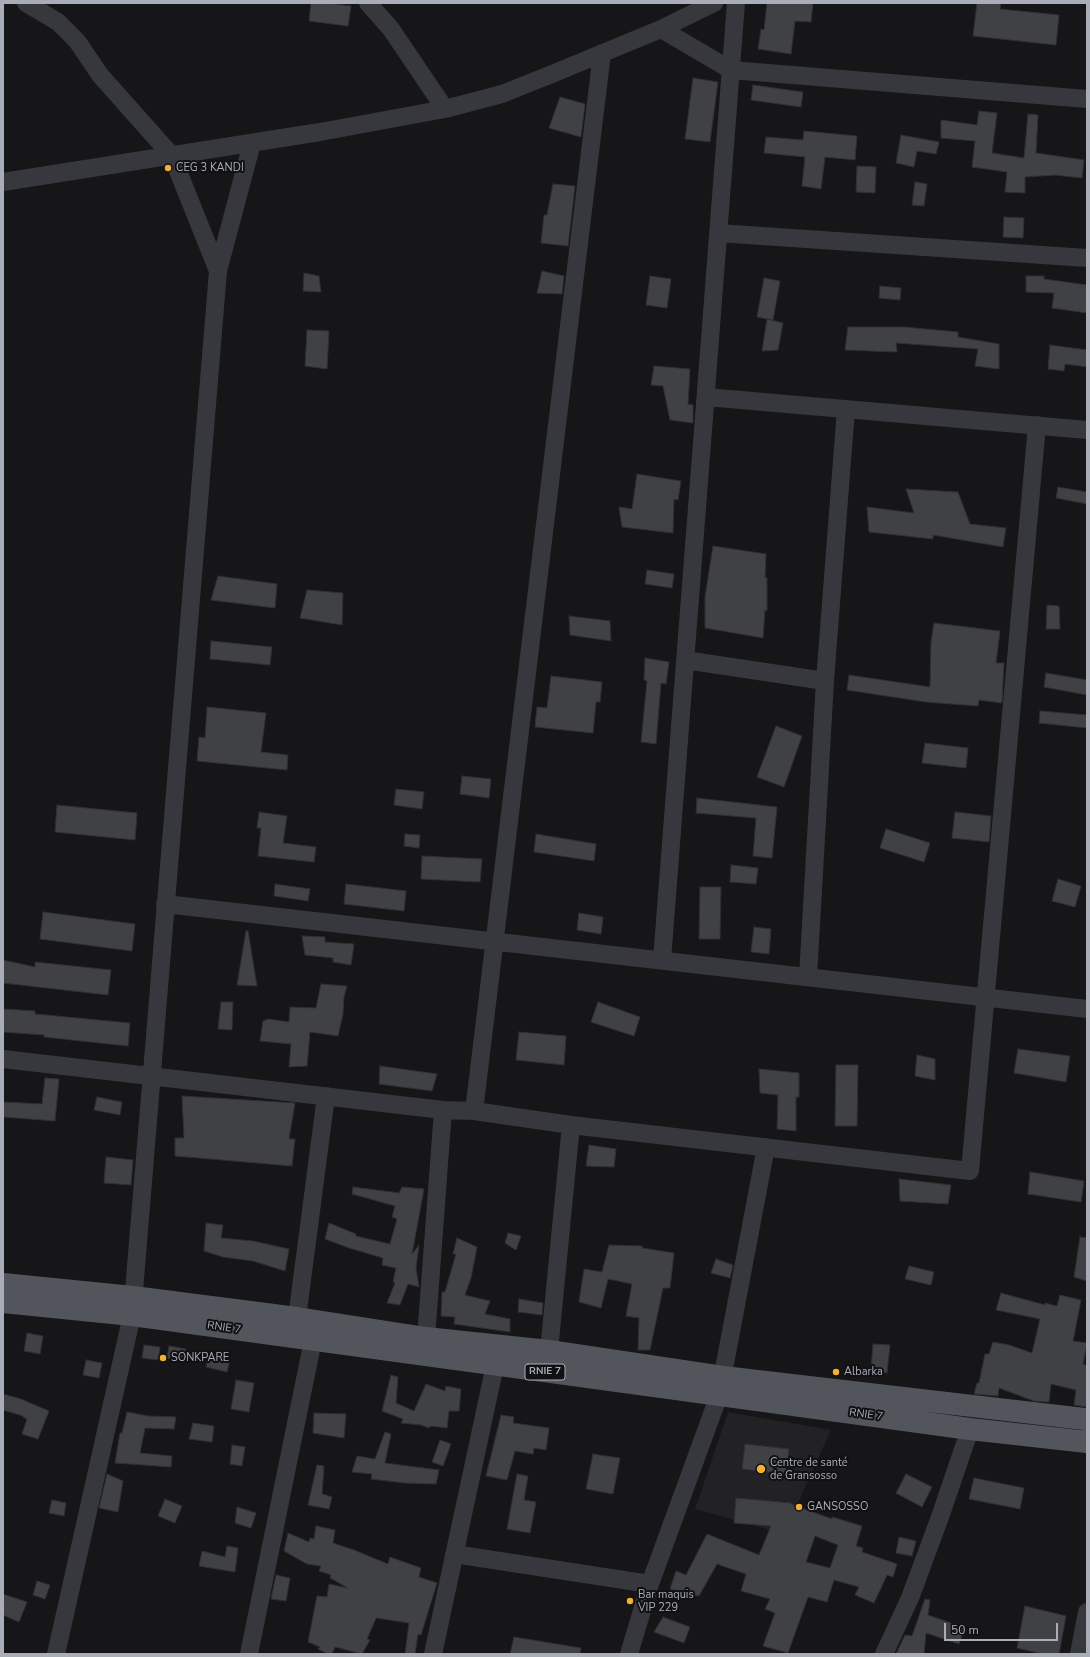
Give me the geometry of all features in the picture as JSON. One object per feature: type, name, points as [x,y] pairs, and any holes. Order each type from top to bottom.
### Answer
[{"type":"main road","name":"RNIE 7","points":[[3,1284],[133,1306],[313,1340],[495,1365],[1068,1417],[1087,1420]]},
{"type":"main road","name":"RNIE 7","points":[[3,1302],[133,1306],[297,1318],[426,1338],[549,1351],[721,1386],[970,1429],[1087,1442]]},
{"type":"street","points":[[26,3],[58,22],[77,41],[100,75],[172,156],[218,271]]},
{"type":"street","points":[[368,3],[391,28],[426,78],[445,109]]},
{"type":"street","points":[[3,182],[252,143],[445,109],[502,94],[661,29],[714,3]]},
{"type":"street","points":[[662,960],[736,3]]},
{"type":"street","points":[[661,29],[731,70],[1087,99]]},
{"type":"street","points":[[474,1112],[602,53]]},
{"type":"street","points":[[56,1654],[133,1306],[218,271],[252,143]]},
{"type":"street","points":[[718,232],[1087,258]]},
{"type":"street","points":[[706,397],[1087,430]]},
{"type":"street","points":[[808,977],[825,682],[846,409]]},
{"type":"street","points":[[3,1059],[970,1170],[1037,425]]},
{"type":"street","points":[[685,660],[825,682]]},
{"type":"street","points":[[165,904],[1087,1009]]},
{"type":"street","points":[[297,1318],[326,1096]]},
{"type":"street","points":[[426,1338],[443,1110]]},
{"type":"street","points":[[549,1351],[572,1125]]},
{"type":"street","points":[[629,1654],[650,1584],[721,1386],[766,1147]]},
{"type":"street","points":[[249,1654],[313,1340]]},
{"type":"street","points":[[433,1654],[495,1365]]},
{"type":"street","points":[[884,1654],[910,1598],[970,1429]]},
{"type":"street","points":[[454,1554],[650,1584]]},
{"type":"street","points":[[1079,1654],[1087,1612]]},
{"type":"shaded area","name":"Centre de santé de Gransosso","points":[[728,1412],[831,1430],[784,1534],[695,1509]]},
{"type":"building","points":[[311,3],[328,3],[351,6],[348,26],[309,21]]},
{"type":"building","points":[[767,3],[813,3],[811,22],[795,21],[791,54],[758,49],[761,29],[764,30]]},
{"type":"building","points":[[977,3],[1001,3],[1000,9],[1059,15],[1056,45],[973,36]]},
{"type":"building","points":[[693,78],[718,82],[710,142],[685,139]]},
{"type":"building","points":[[753,85],[803,92],[801,107],[751,100]]},
{"type":"building","points":[[560,97],[585,104],[581,137],[549,128]]},
{"type":"building","points":[[979,111],[997,113],[992,153],[1024,158],[1028,114],[1038,115],[1036,153],[1084,160],[1082,178],[1055,175],[1025,177],[1025,193],[1005,192],[1007,172],[972,167],[975,141],[941,138],[941,120],[977,125]]},
{"type":"building","points":[[804,131],[857,136],[855,160],[825,157],[821,189],[802,186],[805,157],[764,153],[766,137],[803,140]]},
{"type":"building","points":[[901,135],[939,142],[936,154],[917,151],[914,167],[896,163]]},
{"type":"building","points":[[857,166],[876,167],[875,193],[856,192]]},
{"type":"building","points":[[915,182],[927,184],[924,206],[912,205]]},
{"type":"building","points":[[553,184],[575,186],[568,246],[541,243],[544,215],[547,215]]},
{"type":"building","points":[[1004,217],[1024,218],[1023,238],[1003,237]]},
{"type":"building","points":[[542,271],[564,276],[562,294],[537,293]]},
{"type":"building","points":[[304,273],[319,276],[321,292],[303,291]]},
{"type":"building","points":[[650,276],[671,279],[667,308],[646,305]]},
{"type":"building","points":[[1026,276],[1044,276],[1044,279],[1087,285],[1087,313],[1052,308],[1054,293],[1026,292]]},
{"type":"building","points":[[764,278],[780,281],[773,320],[757,317]]},
{"type":"building","points":[[880,286],[901,288],[900,300],[879,298]]},
{"type":"building","points":[[767,319],[783,323],[778,350],[762,351]]},
{"type":"building","points":[[848,327],[904,327],[958,332],[958,337],[999,344],[999,369],[975,366],[978,349],[896,343],[897,352],[845,350]]},
{"type":"building","points":[[307,330],[329,331],[327,369],[305,366]]},
{"type":"building","points":[[1050,345],[1087,350],[1087,367],[1065,364],[1064,371],[1048,369]]},
{"type":"building","points":[[654,366],[690,369],[688,404],[693,405],[693,423],[670,420],[663,386],[651,385]]},
{"type":"building","points":[[637,474],[681,481],[678,500],[674,499],[673,533],[622,527],[619,507],[632,509]]},
{"type":"building","points":[[1058,487],[1087,492],[1087,504],[1056,498]]},
{"type":"building","points":[[906,489],[958,492],[970,524],[1006,528],[1003,547],[933,535],[933,539],[869,532],[867,507],[914,513]]},
{"type":"building","points":[[713,546],[766,554],[765,577],[767,578],[767,611],[765,610],[763,638],[705,628],[705,597]]},
{"type":"building","points":[[647,570],[674,574],[672,588],[645,584]]},
{"type":"building","points":[[218,576],[277,584],[275,608],[211,600]]},
{"type":"building","points":[[307,590],[343,593],[342,625],[300,618]]},
{"type":"building","points":[[1047,605],[1059,606],[1060,629],[1046,629]]},
{"type":"building","points":[[569,616],[610,621],[611,641],[570,635]]},
{"type":"building","points":[[934,623],[1000,631],[996,663],[1004,663],[1002,703],[979,700],[978,706],[926,702],[847,690],[849,675],[930,687],[931,642]]},
{"type":"building","points":[[211,641],[272,647],[270,665],[210,659]]},
{"type":"building","points":[[645,658],[669,662],[666,684],[661,683],[656,744],[641,742],[647,681],[644,680]]},
{"type":"building","points":[[1046,673],[1087,680],[1087,695],[1044,687]]},
{"type":"building","points":[[551,676],[602,682],[600,702],[596,702],[593,733],[535,727],[537,707],[547,708]]},
{"type":"building","points":[[207,707],[266,713],[261,752],[288,755],[287,770],[197,761],[199,737],[205,738]]},
{"type":"building","points":[[1040,711],[1087,715],[1087,728],[1039,723]]},
{"type":"building","points":[[776,726],[802,736],[784,787],[757,777]]},
{"type":"building","points":[[925,743],[968,748],[966,768],[922,763]]},
{"type":"building","points":[[462,776],[491,779],[489,798],[460,794]]},
{"type":"building","points":[[396,789],[424,792],[422,809],[394,805]]},
{"type":"building","points":[[697,798],[777,807],[772,858],[753,856],[756,818],[696,813]]},
{"type":"building","points":[[57,805],[137,813],[135,840],[55,832]]},
{"type":"building","points":[[259,812],[287,816],[283,843],[316,847],[314,862],[258,856],[261,828],[257,828]]},
{"type":"building","points":[[955,812],[991,816],[989,842],[952,838]]},
{"type":"building","points":[[886,829],[930,843],[924,862],[880,848]]},
{"type":"building","points":[[405,834],[420,835],[419,848],[404,846]]},
{"type":"building","points":[[536,834],[596,844],[594,861],[534,852]]},
{"type":"building","points":[[422,856],[482,859],[480,882],[421,879]]},
{"type":"building","points":[[731,865],[758,868],[756,884],[730,882]]},
{"type":"building","points":[[1058,879],[1081,886],[1075,907],[1052,901]]},
{"type":"building","points":[[275,884],[310,889],[308,901],[274,896]]},
{"type":"building","points":[[346,884],[406,891],[404,911],[344,904]]},
{"type":"building","points":[[700,887],[721,887],[720,939],[699,939]]},
{"type":"building","points":[[43,912],[135,924],[132,951],[40,939]]},
{"type":"building","points":[[579,913],[603,917],[601,934],[577,930]]},
{"type":"building","points":[[754,927],[771,929],[769,954],[751,952]]},
{"type":"building","points":[[246,931],[248,931],[257,986],[237,985]]},
{"type":"building","points":[[302,936],[325,937],[325,942],[354,944],[351,965],[333,962],[333,958],[305,955]]},
{"type":"building","points":[[3,960],[35,967],[35,962],[111,970],[108,995],[3,983]]},
{"type":"building","points":[[321,984],[347,986],[338,1036],[310,1032],[307,1066],[289,1067],[291,1044],[260,1041],[263,1021],[268,1019],[289,1022],[290,1007],[316,1008]]},
{"type":"building","points":[[221,1002],[233,1002],[232,1030],[218,1029]]},
{"type":"building","points":[[598,1002],[640,1017],[634,1036],[591,1022]]},
{"type":"building","points":[[3,1009],[35,1011],[35,1014],[130,1023],[128,1046],[44,1037],[44,1035],[3,1032]]},
{"type":"building","points":[[519,1032],[566,1036],[564,1065],[516,1060]]},
{"type":"building","points":[[1018,1049],[1070,1056],[1066,1082],[1014,1073]]},
{"type":"building","points":[[917,1055],[935,1059],[935,1080],[915,1076]]},
{"type":"building","points":[[836,1065],[858,1065],[857,1126],[835,1126]]},
{"type":"building","points":[[380,1066],[437,1074],[432,1091],[379,1084]]},
{"type":"building","points":[[759,1069],[799,1073],[799,1097],[796,1097],[796,1131],[777,1129],[778,1095],[760,1093]]},
{"type":"building","points":[[45,1078],[59,1079],[55,1121],[3,1117],[3,1102],[42,1104]]},
{"type":"building","points":[[182,1096],[295,1103],[289,1139],[295,1139],[292,1166],[175,1156],[175,1138],[184,1138]]},
{"type":"building","points":[[97,1097],[122,1102],[120,1115],[94,1110]]},
{"type":"building","points":[[589,1145],[616,1149],[614,1167],[586,1166]]},
{"type":"building","points":[[106,1157],[133,1160],[131,1185],[104,1183]]},
{"type":"building","points":[[1030,1172],[1084,1181],[1081,1202],[1028,1194]]},
{"type":"building","points":[[899,1179],[951,1185],[948,1204],[900,1201]]},
{"type":"building","points":[[353,1187],[399,1193],[402,1187],[424,1189],[412,1254],[419,1245],[416,1268],[419,1287],[408,1284],[400,1305],[387,1303],[395,1283],[393,1282],[396,1268],[382,1265],[383,1258],[325,1239],[329,1223],[356,1234],[356,1236],[390,1244],[397,1219],[392,1217],[395,1206],[352,1194]]},
{"type":"building","points":[[206,1223],[223,1225],[221,1238],[253,1241],[289,1249],[285,1271],[253,1261],[223,1257],[204,1251]]},
{"type":"building","points":[[508,1233],[521,1236],[516,1250],[505,1243]]},
{"type":"building","points":[[1080,1237],[1087,1238],[1087,1281],[1074,1277]]},
{"type":"building","points":[[457,1238],[477,1247],[471,1278],[465,1295],[490,1301],[485,1314],[510,1319],[510,1332],[454,1324],[455,1317],[441,1316],[442,1292],[445,1292],[456,1254],[453,1254]]},
{"type":"building","points":[[609,1245],[642,1246],[642,1248],[674,1253],[670,1288],[663,1288],[650,1350],[638,1350],[639,1318],[626,1316],[632,1284],[608,1279],[601,1308],[579,1302],[584,1269],[602,1272]]},
{"type":"building","points":[[716,1259],[733,1265],[730,1278],[711,1273]]},
{"type":"building","points":[[909,1266],[934,1272],[931,1285],[905,1279]]},
{"type":"building","points":[[1001,1293],[1045,1305],[1045,1303],[1057,1306],[1060,1295],[1081,1300],[1073,1341],[1087,1343],[1083,1364],[1087,1366],[1087,1407],[1074,1405],[1076,1390],[1051,1384],[1049,1402],[1034,1401],[999,1388],[998,1396],[974,1394],[977,1383],[979,1383],[985,1354],[989,1354],[993,1342],[1009,1345],[1032,1353],[1040,1319],[996,1310]]},
{"type":"building","points":[[519,1299],[543,1303],[542,1315],[518,1312]]},
{"type":"building","points":[[27,1333],[43,1336],[40,1354],[24,1351]]},
{"type":"building","points":[[873,1344],[890,1345],[887,1373],[871,1371]]},
{"type":"building","points":[[144,1345],[160,1347],[158,1360],[142,1358]]},
{"type":"building","points":[[169,1346],[186,1349],[184,1361],[167,1358]]},
{"type":"building","points":[[209,1354],[230,1359],[227,1372],[206,1367]]},
{"type":"building","points":[[86,1360],[102,1363],[99,1378],[83,1375]]},
{"type":"building","points":[[391,1375],[398,1377],[396,1403],[414,1411],[426,1384],[445,1391],[446,1386],[461,1389],[459,1411],[449,1411],[447,1428],[430,1426],[429,1428],[421,1425],[401,1423],[403,1419],[382,1411]]},
{"type":"building","points":[[236,1380],[254,1383],[249,1412],[231,1409]]},
{"type":"building","points":[[3,1394],[21,1399],[49,1411],[38,1439],[22,1434],[27,1419],[23,1416],[3,1410]]},
{"type":"building","points":[[127,1412],[148,1416],[176,1417],[174,1429],[145,1428],[140,1453],[172,1456],[171,1467],[115,1463],[120,1433],[122,1433]]},
{"type":"building","points":[[314,1413],[346,1414],[344,1438],[313,1433]]},
{"type":"building","points":[[501,1415],[514,1417],[513,1423],[549,1428],[546,1450],[534,1448],[533,1454],[515,1451],[507,1480],[486,1476]]},
{"type":"building","points":[[193,1423],[214,1426],[212,1442],[189,1439]]},
{"type":"building","points":[[385,1432],[391,1434],[385,1463],[439,1470],[436,1484],[405,1483],[371,1479],[372,1474],[352,1472],[357,1456],[375,1459]]},
{"type":"building","points":[[440,1440],[451,1444],[443,1466],[432,1462]]},
{"type":"building","points":[[745,1444],[789,1449],[786,1474],[742,1469]]},
{"type":"building","points":[[232,1445],[245,1447],[242,1466],[230,1464]]},
{"type":"building","points":[[593,1454],[620,1458],[613,1494],[586,1489]]},
{"type":"building","points":[[317,1465],[324,1466],[322,1494],[332,1497],[329,1509],[308,1505]]},
{"type":"building","points":[[107,1474],[123,1481],[118,1512],[99,1508]]},
{"type":"building","points":[[517,1474],[528,1476],[524,1500],[536,1502],[530,1533],[507,1529]]},
{"type":"building","points":[[906,1474],[932,1487],[922,1507],[896,1493]]},
{"type":"building","points":[[974,1478],[1024,1488],[1020,1509],[969,1499]]},
{"type":"building","points":[[736,1498],[791,1503],[832,1519],[832,1517],[862,1526],[856,1546],[863,1548],[862,1552],[897,1564],[893,1577],[887,1575],[874,1603],[855,1595],[859,1587],[834,1580],[827,1602],[808,1597],[788,1653],[763,1646],[775,1613],[765,1609],[770,1599],[741,1591],[746,1574],[717,1564],[699,1596],[670,1589],[676,1571],[686,1575],[707,1534],[759,1555],[771,1526],[734,1523]],"holes":[[[815,1536],[838,1545],[830,1568],[806,1562]]]},
{"type":"building","points":[[165,1499],[182,1506],[175,1523],[158,1516]]},
{"type":"building","points":[[52,1500],[66,1503],[64,1516],[49,1513]]},
{"type":"building","points":[[237,1507],[256,1513],[251,1528],[235,1523]]},
{"type":"building","points":[[316,1526],[335,1530],[333,1543],[388,1564],[390,1557],[421,1568],[419,1577],[437,1583],[421,1635],[418,1634],[415,1654],[405,1654],[409,1623],[376,1618],[367,1639],[370,1640],[362,1654],[335,1647],[332,1654],[328,1654],[318,1649],[320,1647],[308,1642],[317,1596],[327,1597],[329,1584],[348,1588],[330,1578],[331,1575],[319,1571],[321,1566],[307,1564],[284,1551],[288,1533],[309,1542],[310,1538],[314,1539]]},
{"type":"building","points":[[899,1537],[916,1541],[912,1556],[896,1553]]},
{"type":"building","points":[[227,1546],[238,1548],[235,1572],[199,1566],[202,1551],[225,1557]]},
{"type":"building","points":[[276,1575],[290,1578],[286,1601],[271,1599]]},
{"type":"building","points":[[37,1581],[50,1585],[45,1599],[33,1595]]},
{"type":"building","points":[[3,1594],[27,1602],[19,1622],[3,1615]]},
{"type":"building","points":[[925,1599],[930,1600],[928,1615],[965,1628],[959,1644],[926,1633],[924,1654],[896,1654],[905,1635],[912,1636]]},
{"type":"building","points":[[1025,1606],[1066,1616],[1059,1654],[1043,1654],[1017,1648]]},
{"type":"building","points":[[663,1617],[690,1627],[684,1643],[654,1632]]},
{"type":"building","points":[[514,1637],[581,1648],[580,1654],[510,1654]]},
{"type":"place","name":"CEG 3 KANDI","points":[[168,168]]},
{"type":"place","name":"SONKPARE","points":[[163,1358]]},
{"type":"place","name":"Albarka","points":[[836,1372]]},
{"type":"place","name":"Centre de santé de Gransosso","points":[[761,1469]]},
{"type":"place","name":"GANSOSSO","points":[[799,1507]]},
{"type":"place","name":"Bar maquis VIP 229","points":[[630,1601]]}]
